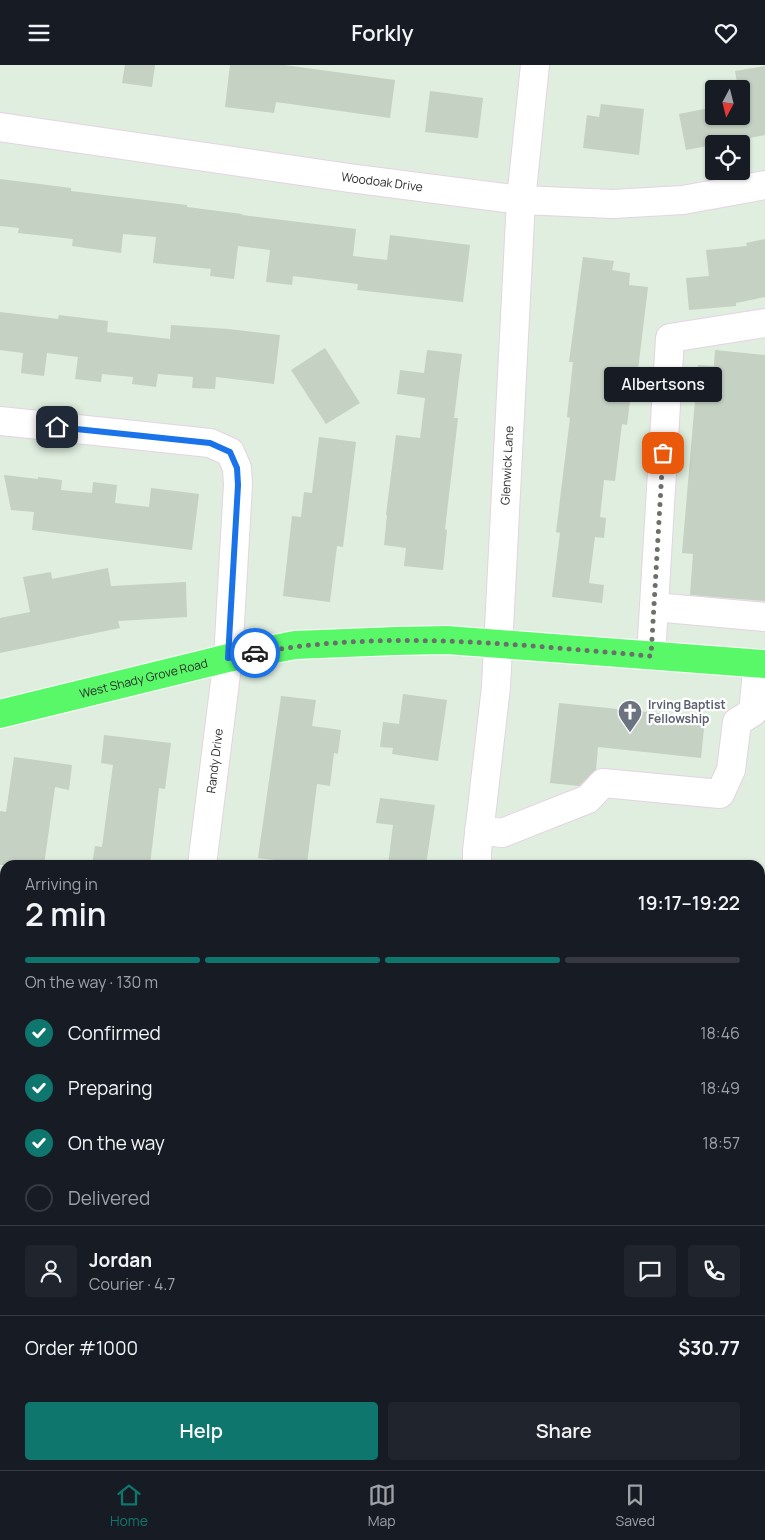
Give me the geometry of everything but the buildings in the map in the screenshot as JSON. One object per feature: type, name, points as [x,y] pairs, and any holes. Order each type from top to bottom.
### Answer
[{"type":"main road","name":"West Shady Grove Road","points":[[0,714],[228,658],[295,645],[430,640],[762,664]]},
{"type":"street","name":"Glenwick Lane","points":[[477,860],[479,830],[496,687],[521,200],[535,65]]},
{"type":"street","name":"Woodoak Drive","points":[[0,127],[349,178],[521,200],[613,204],[683,200],[765,185]]},
{"type":"street","points":[[651,656],[670,338],[765,323]]},
{"type":"street","name":"Randy Drive","points":[[0,421],[210,443],[230,452],[237,468],[238,485],[228,658],[203,860]]},
{"type":"street","points":[[654,607],[765,617]]},
{"type":"street","points":[[479,830],[502,833],[510,830],[588,799],[603,783],[720,794],[730,770],[737,722],[753,712],[762,664]]},
{"type":"way so far","points":[[255,653],[295,645],[448,640],[651,656],[663,453]]},
{"type":"place","name":"Albertsons","points":[[663,453]]},
{"type":"place","name":"Irving Baptist Fellowship","points":[[630,733]]},
{"type":"route","points":[[57,427],[210,443],[230,452],[237,468],[238,485],[228,658],[255,653]]}]
